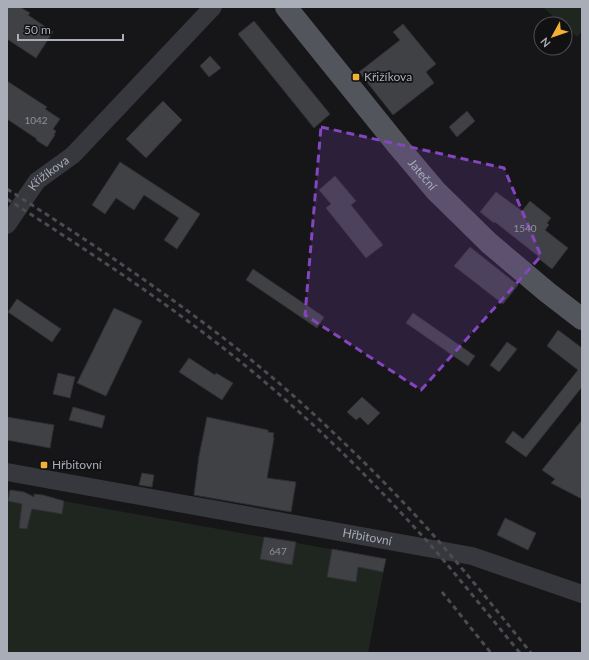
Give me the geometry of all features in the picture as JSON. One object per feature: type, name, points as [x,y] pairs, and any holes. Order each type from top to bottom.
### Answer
[{"type":"main road","name":"Jateční","points":[[286,7],[436,191],[489,243],[547,292],[582,319]]},
{"type":"street","name":"Křižíkova","points":[[7,225],[37,181],[73,155],[213,7]]},
{"type":"street","name":"Hřbitovní","points":[[7,472],[472,556],[582,594]]},
{"type":"highlighted area","points":[[321,127],[504,168],[541,256],[421,390],[305,315]]},
{"type":"shaded area","points":[[543,7],[582,7],[582,32],[577,37],[573,33],[573,16],[553,16]]},
{"type":"shaded area","points":[[7,491],[386,559],[368,653],[7,653]]},
{"type":"building","points":[[7,7],[20,7],[30,13],[28,15],[53,32],[36,58],[7,39]]},
{"type":"building","points":[[254,21],[330,114],[314,128],[238,34]]},
{"type":"building","points":[[403,24],[436,64],[426,72],[434,83],[393,115],[359,72],[400,40],[393,32]]},
{"type":"building","points":[[210,56],[221,68],[209,77],[200,66]]},
{"type":"building","points":[[7,81],[47,107],[45,109],[60,119],[53,129],[56,131],[55,135],[47,147],[7,119]]},
{"type":"building","points":[[163,101],[182,120],[146,158],[126,139]]},
{"type":"building","points":[[467,111],[475,121],[457,137],[449,127]]},
{"type":"building","points":[[120,162],[200,214],[177,249],[164,240],[179,218],[144,195],[134,210],[116,198],[105,214],[92,205]]},
{"type":"building","points":[[335,176],[356,201],[351,205],[383,245],[366,258],[326,208],[331,204],[319,190]]},
{"type":"building","points":[[496,192],[522,211],[530,201],[551,218],[547,223],[549,225],[545,230],[568,248],[552,269],[538,258],[538,256],[480,212]]},
{"type":"building","points":[[470,247],[518,285],[503,304],[454,266]]},
{"type":"building","points":[[253,269],[324,317],[317,328],[246,280]]},
{"type":"building","points":[[17,299],[61,329],[52,342],[8,312]]},
{"type":"building","points":[[114,308],[142,321],[106,396],[77,383]]},
{"type":"building","points":[[413,313],[475,356],[468,366],[406,323]]},
{"type":"building","points":[[558,330],[582,348],[582,387],[526,457],[505,442],[513,431],[523,439],[578,370],[547,346]]},
{"type":"building","points":[[507,342],[517,349],[499,372],[490,365]]},
{"type":"building","points":[[189,358],[215,375],[216,373],[233,383],[222,400],[179,372]]},
{"type":"building","points":[[58,373],[75,377],[70,398],[53,394]]},
{"type":"building","points":[[362,397],[380,413],[368,425],[360,417],[356,420],[347,412]]},
{"type":"building","points":[[73,407],[105,416],[102,428],[69,420]]},
{"type":"building","points":[[7,417],[54,425],[50,448],[7,440]]},
{"type":"building","points":[[207,417],[268,430],[268,432],[274,433],[267,478],[296,482],[291,512],[194,495],[199,456]]},
{"type":"building","points":[[582,420],[582,499],[551,483],[555,479],[542,470]]},
{"type":"building","points":[[142,473],[154,475],[152,487],[139,485]]},
{"type":"building","points":[[10,490],[24,492],[34,497],[34,494],[43,495],[64,501],[62,514],[32,509],[27,529],[19,528],[22,504],[8,501]]},
{"type":"building","points":[[505,518],[536,533],[528,550],[497,535]]},
{"type":"building","points":[[264,537],[296,542],[292,565],[260,559]]},
{"type":"building","points":[[332,549],[386,559],[383,572],[358,567],[356,582],[327,577]]},
{"type":"railway","points":[[7,189],[119,262],[192,314],[296,398],[358,456],[417,517],[461,567],[531,653]]},
{"type":"railway","points":[[7,199],[163,303],[224,348],[301,414],[347,457],[391,502],[434,549],[520,653]]},
{"type":"railway","points":[[442,592],[491,653]]},
{"type":"place","name":"Křižíkova","points":[[356,77]]},
{"type":"place","name":"Hřbitovní","points":[[44,465]]}]
